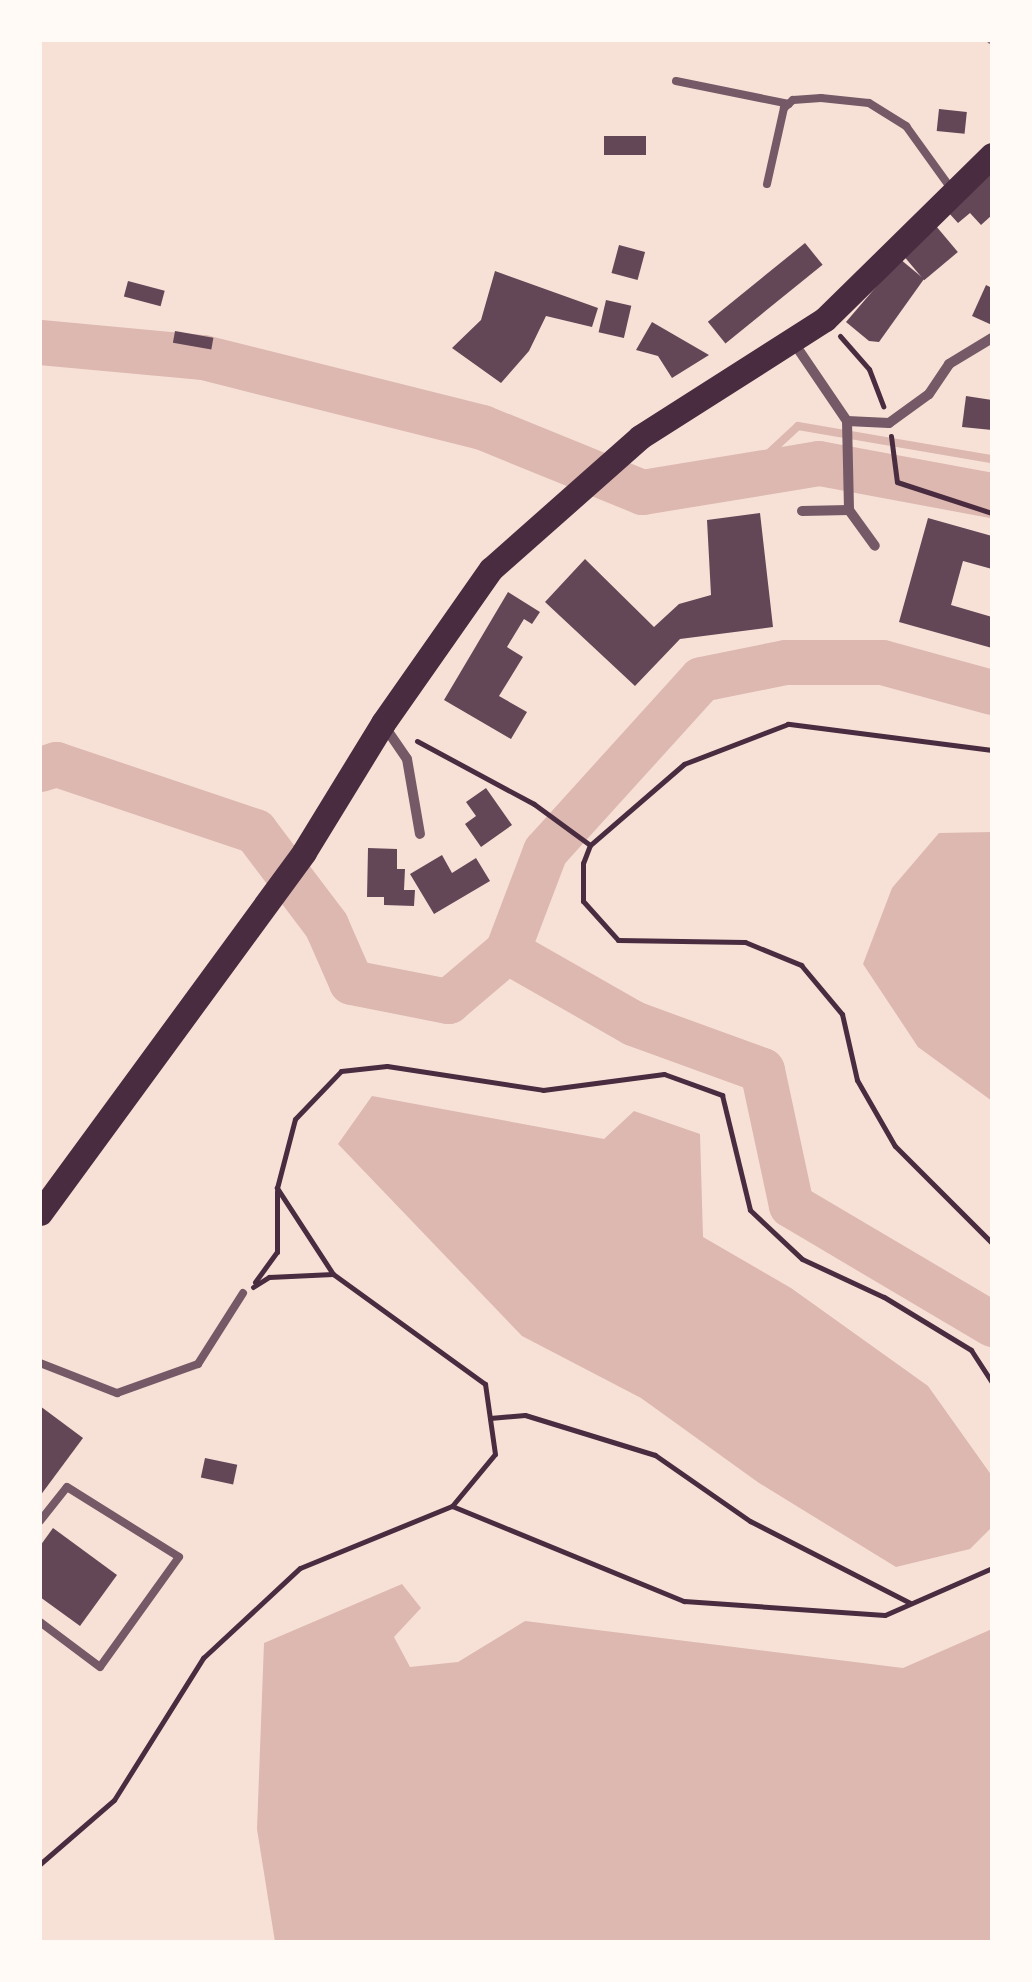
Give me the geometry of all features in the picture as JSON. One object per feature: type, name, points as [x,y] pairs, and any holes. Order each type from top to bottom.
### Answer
[{"type":"main road","points":[[40,1213],[304,852],[383,723],[491,569],[640,436],[794,343],[992,155]]},
{"type":"street","points":[[847,424],[889,423],[928,394],[949,364],[992,338]]},
{"type":"street","points":[[794,343],[847,424],[849,510],[875,546]]},
{"type":"street","points":[[802,510],[849,510]]},
{"type":"street","points":[[383,723],[407,758],[420,834]]},
{"type":"lane","points":[[676,80],[789,104],[821,98],[869,103],[906,126],[952,191]]},
{"type":"lane","points":[[767,184],[789,104]]},
{"type":"lane","points":[[40,1363],[116,1394],[198,1364],[244,1293]]},
{"type":"lane","points":[[40,1521],[67,1487],[179,1557],[100,1667],[40,1622]]},
{"type":"path","points":[[383,723],[534,804],[590,845]]},
{"type":"path","points":[[992,750],[788,724],[684,764],[590,845],[583,901],[618,940],[745,942],[801,965],[842,1014],[857,1080],[895,1146],[992,1243]]},
{"type":"path","points":[[244,1293],[276,1252],[277,1188],[295,1119],[341,1071],[387,1066],[543,1090],[664,1074],[722,1095],[750,1210],[802,1259],[884,1297],[971,1350],[992,1382]]},
{"type":"path","points":[[40,1864],[114,1800],[203,1658],[300,1568],[452,1506],[495,1454],[484,1384],[334,1274],[277,1188]]},
{"type":"path","points":[[244,1293],[269,1277],[334,1274]]},
{"type":"path","points":[[490,1418],[525,1414],[656,1456],[750,1520],[911,1604]]},
{"type":"path","points":[[452,1506],[684,1601],[885,1615],[992,1568]]},
{"type":"shaded area","points":[[992,832],[992,1101],[918,1047],[863,964],[892,888],[939,833]]},
{"type":"shaded area","points":[[372,1096],[604,1139],[634,1111],[700,1134],[703,1237],[791,1288],[928,1386],[992,1476],[992,1527],[970,1549],[896,1567],[759,1483],[641,1398],[522,1336],[338,1144]]},
{"type":"shaded area","points":[[402,1584],[421,1608],[394,1637],[410,1667],[458,1662],[525,1621],[903,1668],[992,1629],[992,1942],[275,1942],[257,1829],[264,1643]]},
{"type":"building","points":[[939,109],[967,112],[965,134],[937,131]]},
{"type":"building","points":[[604,136],[646,136],[646,155],[604,155]]},
{"type":"building","points":[[992,172],[992,215],[981,225],[970,213],[958,223],[948,212]]},
{"type":"building","points":[[936,226],[958,252],[924,280],[902,254]]},
{"type":"building","points":[[805,243],[823,265],[725,343],[708,322]]},
{"type":"building","points":[[619,245],[645,252],[638,280],[611,273]]},
{"type":"building","points":[[900,259],[924,279],[879,342],[869,341],[846,322]]},
{"type":"building","points":[[495,271],[598,308],[592,327],[546,316],[529,351],[501,383],[452,348],[481,320]]},
{"type":"building","points":[[128,281],[165,291],[161,306],[124,296]]},
{"type":"building","points":[[986,285],[992,288],[992,325],[972,316]]},
{"type":"building","points":[[606,300],[631,306],[624,338],[599,332]]},
{"type":"building","points":[[652,322],[709,355],[672,378],[658,356],[636,350]]},
{"type":"building","points":[[175,331],[213,338],[211,350],[173,343]]},
{"type":"building","points":[[966,396],[992,400],[992,430],[962,427]]},
{"type":"building","points":[[760,513],[773,627],[680,639],[635,686],[545,602],[585,559],[654,627],[679,604],[711,595],[707,520]]},
{"type":"building","points":[[928,518],[992,536],[992,569],[963,561],[951,605],[992,617],[992,648],[899,622]]},
{"type":"building","points":[[508,592],[540,612],[532,624],[524,619],[507,647],[523,657],[499,696],[527,712],[511,739],[444,700]]},
{"type":"building","points":[[486,788],[512,825],[481,847],[465,824],[476,816],[466,802]]},
{"type":"building","points":[[368,848],[397,849],[397,869],[405,869],[404,890],[415,890],[414,906],[384,905],[384,897],[367,897]]},
{"type":"building","points":[[442,855],[452,873],[476,858],[490,881],[434,914],[410,874]]},
{"type":"building","points":[[40,1406],[83,1438],[40,1496]]},
{"type":"building","points":[[205,1458],[237,1465],[233,1484],[201,1478]]},
{"type":"building","points":[[53,1528],[117,1575],[80,1626],[40,1597],[40,1546]]},
{"type":"waterway","points":[[40,342],[203,357],[482,427],[642,492],[819,463],[992,495]]},
{"type":"waterway","points":[[743,477],[798,426],[992,459]]},
{"type":"waterway","points":[[40,769],[56,764],[255,831],[326,925],[351,982],[448,1001],[507,951],[545,851],[701,679],[785,662],[882,662],[992,692]]},
{"type":"waterway","points":[[507,951],[633,1023],[762,1070],[791,1205],[992,1324]]}]
